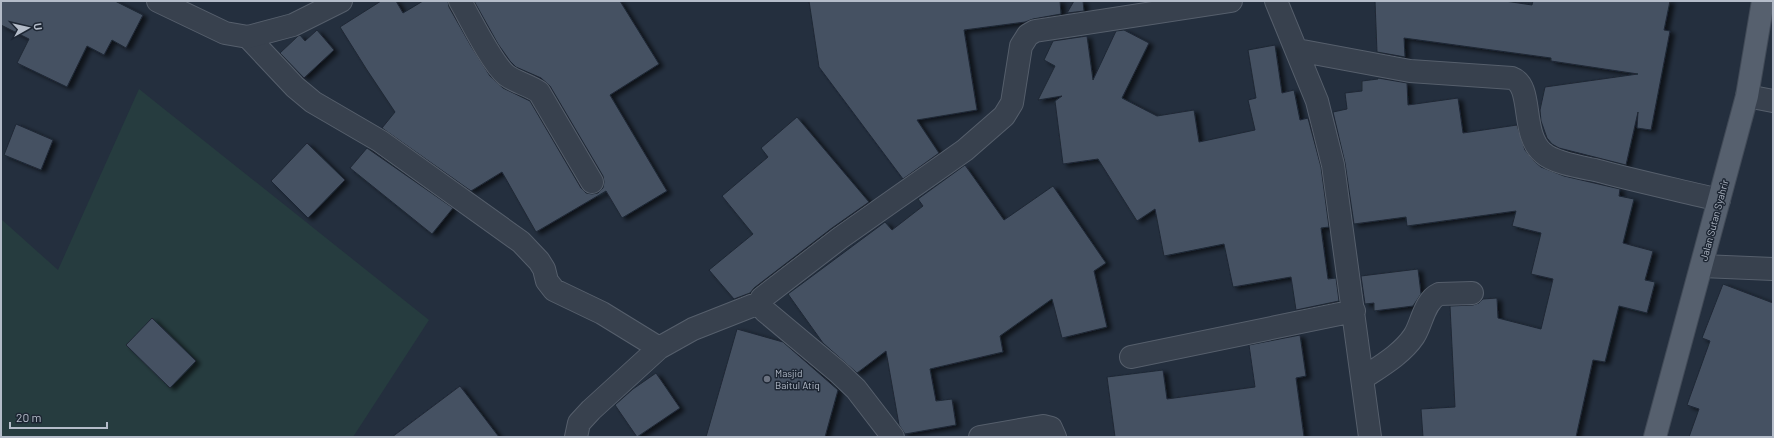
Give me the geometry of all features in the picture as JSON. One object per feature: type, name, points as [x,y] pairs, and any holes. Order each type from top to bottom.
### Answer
[{"type":"main road","name":"Jalan Sutan Syahrir","points":[[1655,437],[1747,96],[1763,1]]},
{"type":"street","points":[[158,1],[225,33],[248,37],[293,26],[341,1]]},
{"type":"street","points":[[460,1],[504,74],[539,92],[592,182]]},
{"type":"street","points":[[576,437],[579,423],[591,410],[659,348],[693,329],[758,303],[766,294],[840,238],[965,150],[1004,116],[1012,103],[1021,46],[1035,31],[1231,1]]},
{"type":"street","points":[[1276,1],[1317,100],[1333,165],[1370,437]]},
{"type":"street","points":[[248,37],[295,87],[312,102],[380,141],[521,242],[539,261],[544,269],[547,281],[554,290],[602,313],[659,348]]},
{"type":"street","points":[[1297,50],[1410,71],[1512,78],[1521,84],[1524,91],[1529,131],[1535,144],[1544,154],[1552,159],[1579,167],[1719,200]]},
{"type":"street","points":[[1747,96],[1773,101]]},
{"type":"street","points":[[1702,266],[1773,269]]},
{"type":"street","points":[[1363,378],[1401,351],[1414,336],[1424,314],[1436,296],[1439,294],[1472,293]]},
{"type":"street","points":[[758,303],[856,389],[893,437]]},
{"type":"street","points":[[1131,356],[1354,311]]},
{"type":"street","points":[[980,437],[1043,426],[1051,428],[1055,437]]},
{"type":"green space","points":[[139,89],[429,320],[353,437],[1,437],[1,219],[58,270]]},
{"type":"building","points":[[1,1],[115,1],[143,15],[126,48],[112,40],[104,55],[87,46],[67,87],[17,63],[29,39],[1,25]]},
{"type":"building","points":[[381,1],[396,1],[403,13],[423,1],[448,1],[449,7],[490,76],[503,88],[530,101],[581,188],[586,193],[592,194],[598,193],[603,188],[603,176],[550,86],[541,78],[516,67],[510,61],[498,44],[474,1],[620,1],[659,64],[610,95],[667,191],[622,218],[606,191],[536,232],[502,172],[471,191],[382,128],[395,112],[340,27]]},
{"type":"building","points":[[809,1],[1060,1],[1061,14],[1025,22],[964,30],[977,110],[917,120],[939,153],[903,179],[819,67]]},
{"type":"building","points":[[1074,1],[1083,1],[1084,11],[1067,13]]},
{"type":"building","points":[[1375,1],[1505,1],[1532,5],[1533,1],[1670,1],[1664,30],[1670,31],[1651,130],[1637,128],[1638,112],[1626,165],[1559,148],[1552,144],[1547,138],[1541,121],[1540,110],[1545,87],[1638,74],[1551,61],[1551,58],[1404,38],[1405,57],[1377,52]]},
{"type":"building","points":[[317,30],[334,50],[304,78],[280,53],[298,36],[300,35],[305,41]]},
{"type":"building","points":[[1124,30],[1149,43],[1122,98],[1157,116],[1194,110],[1199,142],[1255,130],[1248,100],[1256,98],[1248,50],[1275,45],[1282,93],[1294,90],[1300,120],[1308,118],[1321,167],[1329,227],[1321,228],[1328,279],[1336,278],[1339,301],[1296,310],[1291,277],[1233,287],[1224,244],[1164,256],[1155,209],[1137,221],[1098,159],[1063,164],[1055,101],[1062,96],[1038,100],[1055,66],[1044,60],[1053,41],[1087,36],[1093,80],[1116,31]]},
{"type":"building","points":[[1378,78],[1407,83],[1408,105],[1458,98],[1463,133],[1517,125],[1525,150],[1541,167],[1564,176],[1620,189],[1619,196],[1634,199],[1623,243],[1653,251],[1645,280],[1655,282],[1647,313],[1619,306],[1605,362],[1593,360],[1576,437],[1423,437],[1421,409],[1455,407],[1450,306],[1473,305],[1479,303],[1483,299],[1497,298],[1498,318],[1541,329],[1553,279],[1531,274],[1541,233],[1512,226],[1516,211],[1407,226],[1406,217],[1354,224],[1345,163],[1333,112],[1347,109],[1345,93],[1362,91],[1362,81]]},
{"type":"building","points":[[797,117],[869,202],[832,228],[754,288],[750,293],[734,299],[709,270],[753,234],[722,196],[768,157],[761,148]]},
{"type":"building","points":[[16,124],[53,140],[41,170],[4,155]]},
{"type":"building","points":[[307,143],[345,180],[308,218],[271,181]]},
{"type":"building","points":[[367,148],[453,208],[432,234],[350,168]]},
{"type":"building","points":[[965,165],[1004,220],[1053,186],[1106,263],[1094,271],[1107,327],[1062,338],[1052,299],[1000,336],[1003,352],[930,369],[936,401],[952,399],[956,425],[905,434],[899,425],[886,351],[857,373],[823,343],[788,294],[885,222],[892,230],[923,206],[918,199]]},
{"type":"building","points":[[1418,269],[1421,294],[1413,306],[1374,311],[1374,303],[1365,304],[1361,276]]},
{"type":"building","points":[[1723,284],[1773,303],[1773,437],[1689,437],[1699,409],[1687,405],[1710,341],[1702,338]]},
{"type":"building","points":[[152,318],[196,361],[170,388],[126,345]]},
{"type":"building","name":"Masjid Baitul Atiq","points":[[737,329],[783,342],[838,390],[825,437],[706,437]]},
{"type":"building","points":[[1300,335],[1306,376],[1296,378],[1304,437],[1115,437],[1107,377],[1163,370],[1167,399],[1255,387],[1249,345]]},
{"type":"building","points":[[656,373],[680,408],[637,437],[615,405],[633,389]]},
{"type":"building","points":[[460,386],[499,437],[392,437]]},
{"type":"place","name":"Masjid Baitul Atiq","points":[[767,379]]}]
